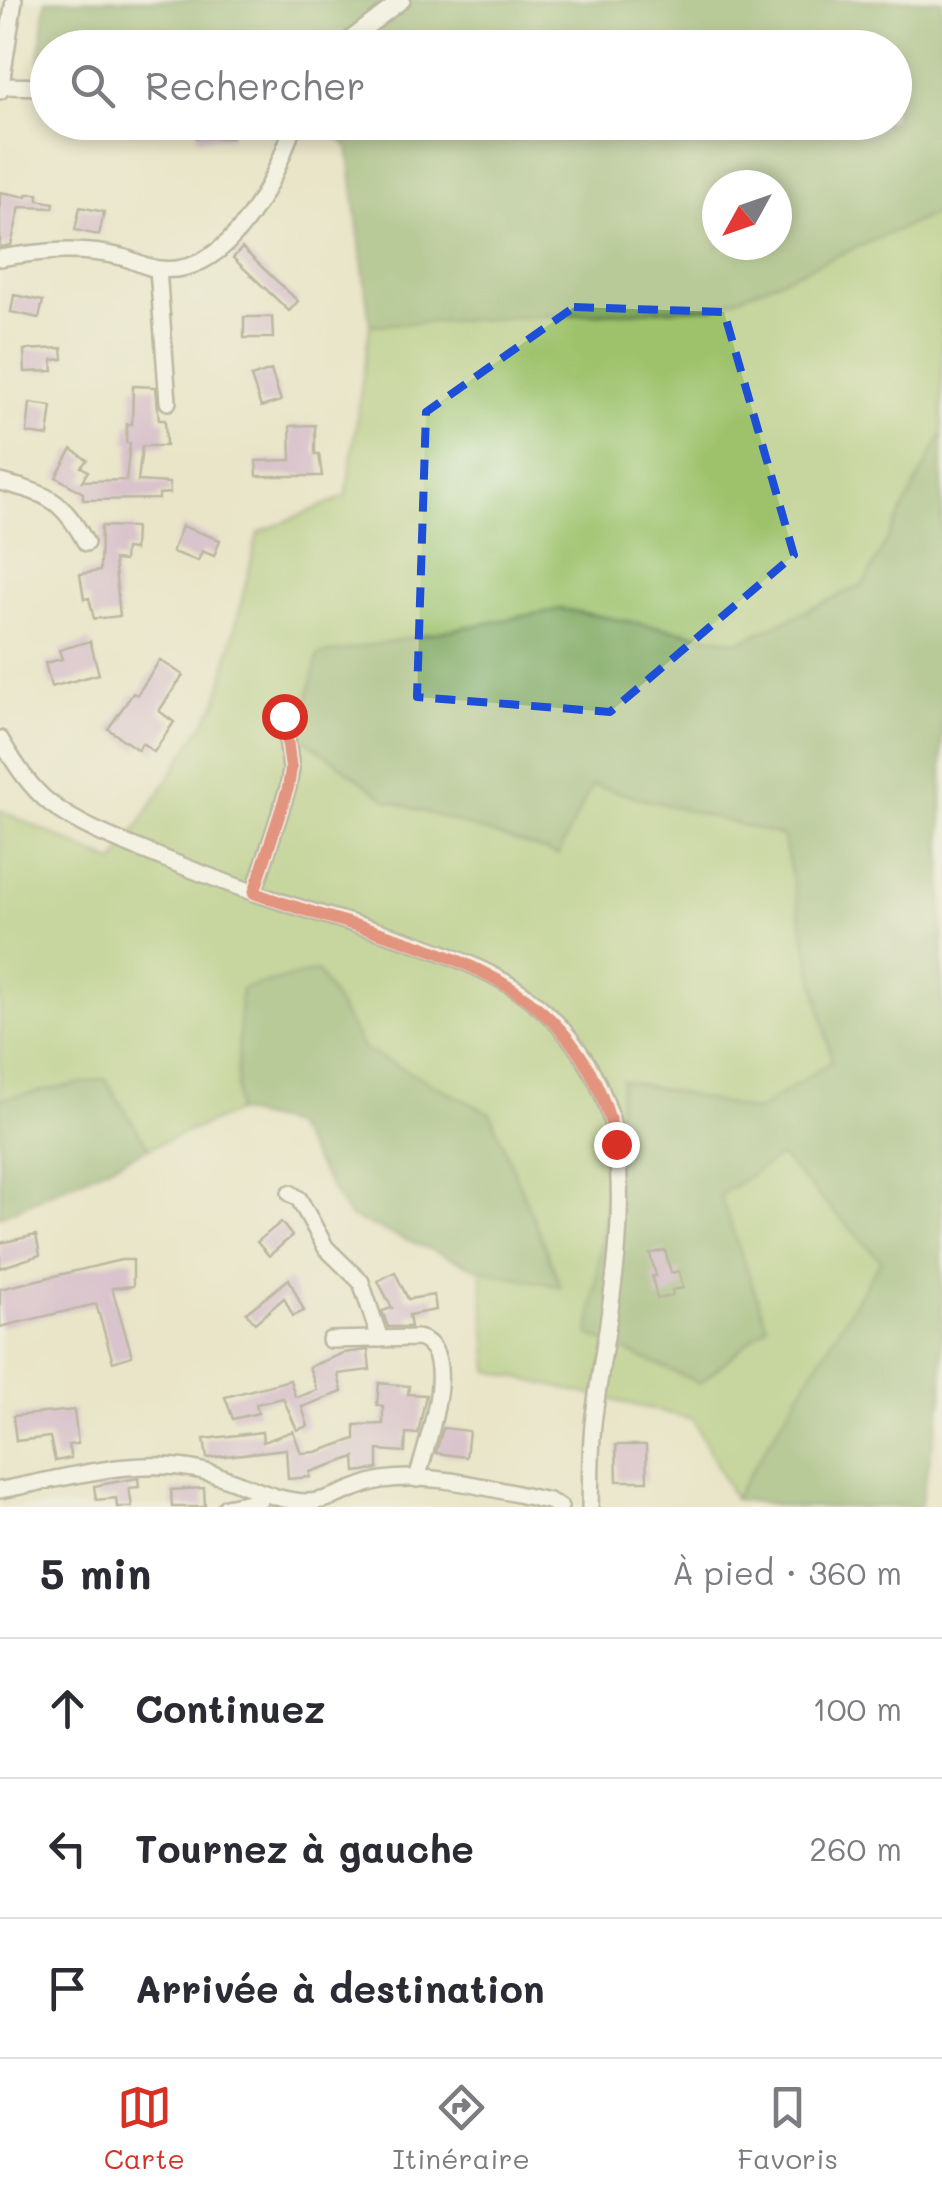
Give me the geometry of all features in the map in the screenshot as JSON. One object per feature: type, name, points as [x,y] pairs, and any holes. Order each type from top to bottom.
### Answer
[{"type":"street","points":[[14,0],[0,88],[30,87]]},
{"type":"street","points":[[363,30],[402,0]]},
{"type":"street","points":[[0,258],[80,250],[158,269],[192,266],[226,246],[280,164],[288,140]]},
{"type":"street","points":[[158,269],[168,402]]},
{"type":"street","points":[[0,482],[46,494],[61,504],[86,542]]},
{"type":"street","points":[[254,893],[288,788],[291,769],[284,716]]},
{"type":"street","points":[[0,738],[26,778],[48,802],[75,820],[254,893],[381,932],[502,980],[531,1000],[580,1052],[596,1080],[616,1144],[618,1217],[612,1310],[594,1417],[590,1507]]},
{"type":"street","points":[[290,1193],[298,1199],[326,1248],[361,1282],[380,1339]]},
{"type":"street","points":[[330,1340],[424,1339],[436,1351],[441,1364],[437,1398],[417,1479]]},
{"type":"street","points":[[0,1490],[150,1464],[200,1470],[260,1500]]},
{"type":"street","points":[[226,1507],[260,1500],[306,1502],[370,1483],[417,1479],[472,1485],[549,1501],[560,1507]]},
{"type":"highlighted area","points":[[574,307],[724,312],[794,555],[610,712],[417,697],[426,412]]},
{"type":"green space","points":[[46,0],[942,0],[942,211],[716,307],[370,325],[348,147],[341,140],[912,140],[912,30],[43,30]]},
{"type":"green space","points":[[942,211],[942,434],[865,584],[739,642],[561,609],[557,855],[592,784],[783,836],[832,1061],[756,1111],[622,1080],[720,1195],[780,1156],[881,1260],[734,1499],[693,1419],[489,1371],[481,1270],[561,1286],[490,1113],[364,1049],[317,971],[241,989],[236,1112],[149,1148],[105,1079],[0,1099],[0,810],[115,863],[217,702],[258,533],[346,496],[370,325],[716,307]]},
{"type":"green space","points":[[942,434],[942,561],[934,569],[942,587],[942,1399],[920,1507],[795,1507],[734,1499],[881,1260],[780,1156],[720,1195],[767,1326],[700,1383],[589,1335],[622,1080],[756,1111],[832,1061],[783,836],[592,785],[558,855],[387,800],[299,735],[318,655],[561,609],[739,642],[864,584]]},
{"type":"green space","points":[[317,971],[364,1049],[490,1113],[561,1287],[481,1270],[349,1217],[292,1125],[236,1112],[241,989]]},
{"type":"green space","points":[[105,1079],[149,1148],[0,1216],[0,1099]]},
{"type":"building","points":[[0,192],[27,197],[38,194],[38,200],[54,203],[53,208],[20,207],[11,245],[0,247]]},
{"type":"building","points":[[80,207],[104,212],[99,235],[75,230]]},
{"type":"building","points":[[242,248],[298,301],[289,311],[233,258]]},
{"type":"building","points":[[14,295],[43,301],[39,318],[11,312]]},
{"type":"building","points":[[244,317],[272,317],[273,338],[244,338]]},
{"type":"building","points":[[62,348],[63,359],[52,360],[53,371],[25,372],[24,350]]},
{"type":"building","points":[[271,370],[281,401],[261,407],[251,377]]},
{"type":"building","points":[[133,386],[156,387],[159,420],[165,420],[166,446],[142,446],[138,481],[169,483],[170,493],[159,494],[159,499],[83,500],[83,493],[56,477],[72,449],[87,460],[81,467],[88,471],[82,481],[126,480],[130,443],[126,443],[127,424],[132,424]]},
{"type":"building","points":[[30,403],[52,406],[48,436],[27,433]]},
{"type":"building","points":[[315,425],[315,454],[319,454],[322,476],[257,476],[256,461],[291,460],[290,426]]},
{"type":"building","points":[[101,526],[135,527],[134,550],[125,549],[124,561],[114,560],[120,616],[94,619],[89,598],[84,599],[80,574],[100,571]]},
{"type":"building","points":[[182,526],[220,540],[214,556],[202,551],[198,561],[172,552]]},
{"type":"building","points":[[90,641],[99,674],[51,687],[45,663],[62,659],[59,650]]},
{"type":"building","points":[[160,660],[183,675],[159,711],[174,722],[154,752],[142,743],[138,750],[108,729]]},
{"type":"building","points":[[281,1222],[292,1236],[269,1256],[257,1242]]},
{"type":"building","points":[[36,1235],[40,1255],[0,1268],[0,1243]]},
{"type":"building","points":[[665,1250],[671,1273],[679,1271],[683,1288],[657,1299],[650,1254]]},
{"type":"building","points":[[133,1260],[133,1286],[112,1288],[132,1356],[113,1362],[96,1304],[0,1327],[0,1289]]},
{"type":"building","points":[[395,1272],[408,1299],[434,1295],[436,1310],[409,1315],[411,1327],[388,1327],[382,1311],[392,1308],[378,1281]]},
{"type":"building","points":[[289,1279],[304,1311],[293,1316],[284,1298],[255,1323],[246,1313]]},
{"type":"building","points":[[368,1350],[370,1370],[338,1374],[342,1392],[302,1407],[308,1426],[297,1430],[283,1398],[256,1404],[258,1413],[233,1419],[225,1397],[290,1380],[298,1397],[317,1390],[309,1367],[343,1353]]},
{"type":"building","points":[[379,1383],[409,1386],[408,1394],[426,1395],[418,1434],[406,1433],[405,1452],[378,1450],[378,1469],[356,1472],[355,1457],[310,1472],[310,1477],[288,1479],[286,1449],[207,1458],[204,1439],[262,1432],[263,1442],[293,1431],[301,1453],[355,1439],[355,1425],[383,1424],[383,1406],[377,1405]]},
{"type":"building","points":[[74,1410],[78,1444],[68,1445],[71,1458],[55,1461],[50,1437],[16,1441],[13,1416]]},
{"type":"building","points":[[443,1428],[469,1431],[466,1457],[436,1453]]},
{"type":"building","points":[[616,1445],[646,1445],[647,1481],[617,1481]]},
{"type":"building","points":[[138,1478],[139,1487],[129,1488],[132,1507],[117,1507],[116,1498],[96,1500],[94,1486]]},
{"type":"building","points":[[204,1488],[205,1507],[172,1507],[171,1490]]},
{"type":"route","points":[[284,716],[291,769],[288,788],[254,893],[414,944],[502,980],[531,1000],[580,1052],[604,1098],[616,1144]]}]
